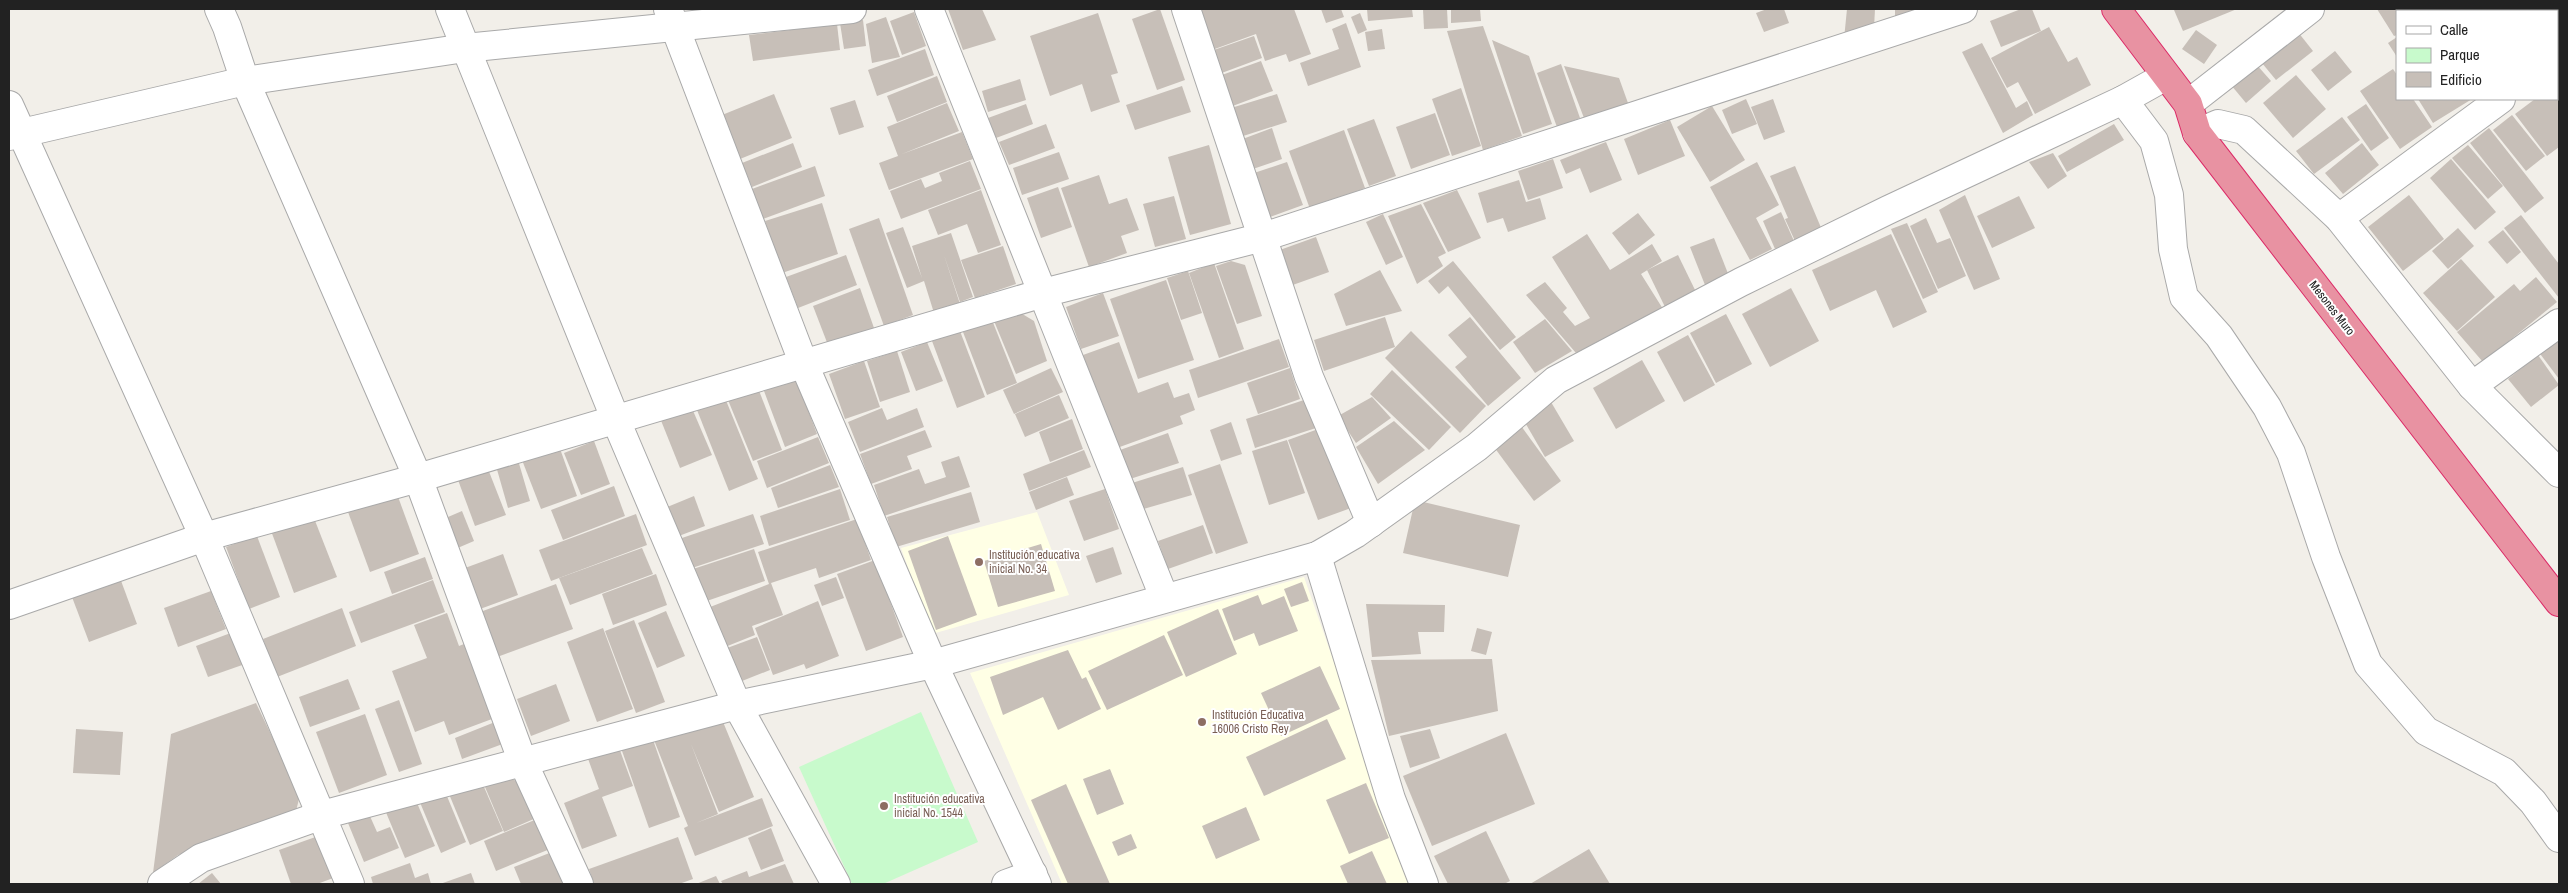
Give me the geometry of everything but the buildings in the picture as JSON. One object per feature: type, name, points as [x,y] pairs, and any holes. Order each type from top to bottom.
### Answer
[{"type":"highway","name":"Mesones Muro","points":[[2116,9],[2188,104],[2196,133],[2559,602]]},
{"type":"street","points":[[219,9],[228,27],[244,82],[418,478],[522,760],[579,884]]},
{"type":"street","points":[[450,9],[615,418],[737,705],[836,884]]},
{"type":"street","points":[[15,133],[244,82],[465,48],[671,18],[852,9]]},
{"type":"street","points":[[929,9],[1164,597]]},
{"type":"street","points":[[1186,9],[1309,376],[1371,523]]},
{"type":"street","points":[[9,605],[204,537],[418,478],[803,362],[1043,293],[1263,236],[1964,9]]},
{"type":"street","points":[[2188,104],[2310,9]]},
{"type":"street","points":[[671,18],[803,362],[933,664],[1035,879],[1006,884]]},
{"type":"street","points":[[162,884],[201,858],[322,815],[522,760],[737,705],[933,664],[1164,597],[1317,556],[1371,523],[1477,447],[1556,380],[1776,265],[2123,100],[2166,76]]},
{"type":"street","points":[[2123,100],[2154,141],[2169,195],[2173,249],[2184,297],[2219,336],[2257,391],[2292,453],[2326,557],[2368,664],[2426,731],[2504,772],[2534,802],[2559,838]]},
{"type":"street","points":[[2339,218],[2500,100]]},
{"type":"street","points":[[9,106],[15,133],[204,537],[350,884]]},
{"type":"street","points":[[2196,133],[2218,124],[2244,130],[2339,218],[2472,386],[2559,473]]},
{"type":"street","points":[[2472,386],[2559,323]]},
{"type":"street","points":[[1317,556],[1391,799],[1424,884]]},
{"type":"shaded area","points":[[1037,512],[1069,595],[932,634],[901,548]]},
{"type":"shaded area","points":[[1304,577],[1412,884],[1062,884],[970,673]]},
{"type":"green space","points":[[921,712],[978,842],[883,884],[852,884],[799,767]]},
{"type":"place","name":"Institución educativa inicial No. 34","points":[[979,562]]},
{"type":"place","name":"Institución Educativa 16006 Cristo Rey","points":[[1202,722]]},
{"type":"place","name":"Institución educativa inicial No. 1544","points":[[884,806]]}]
